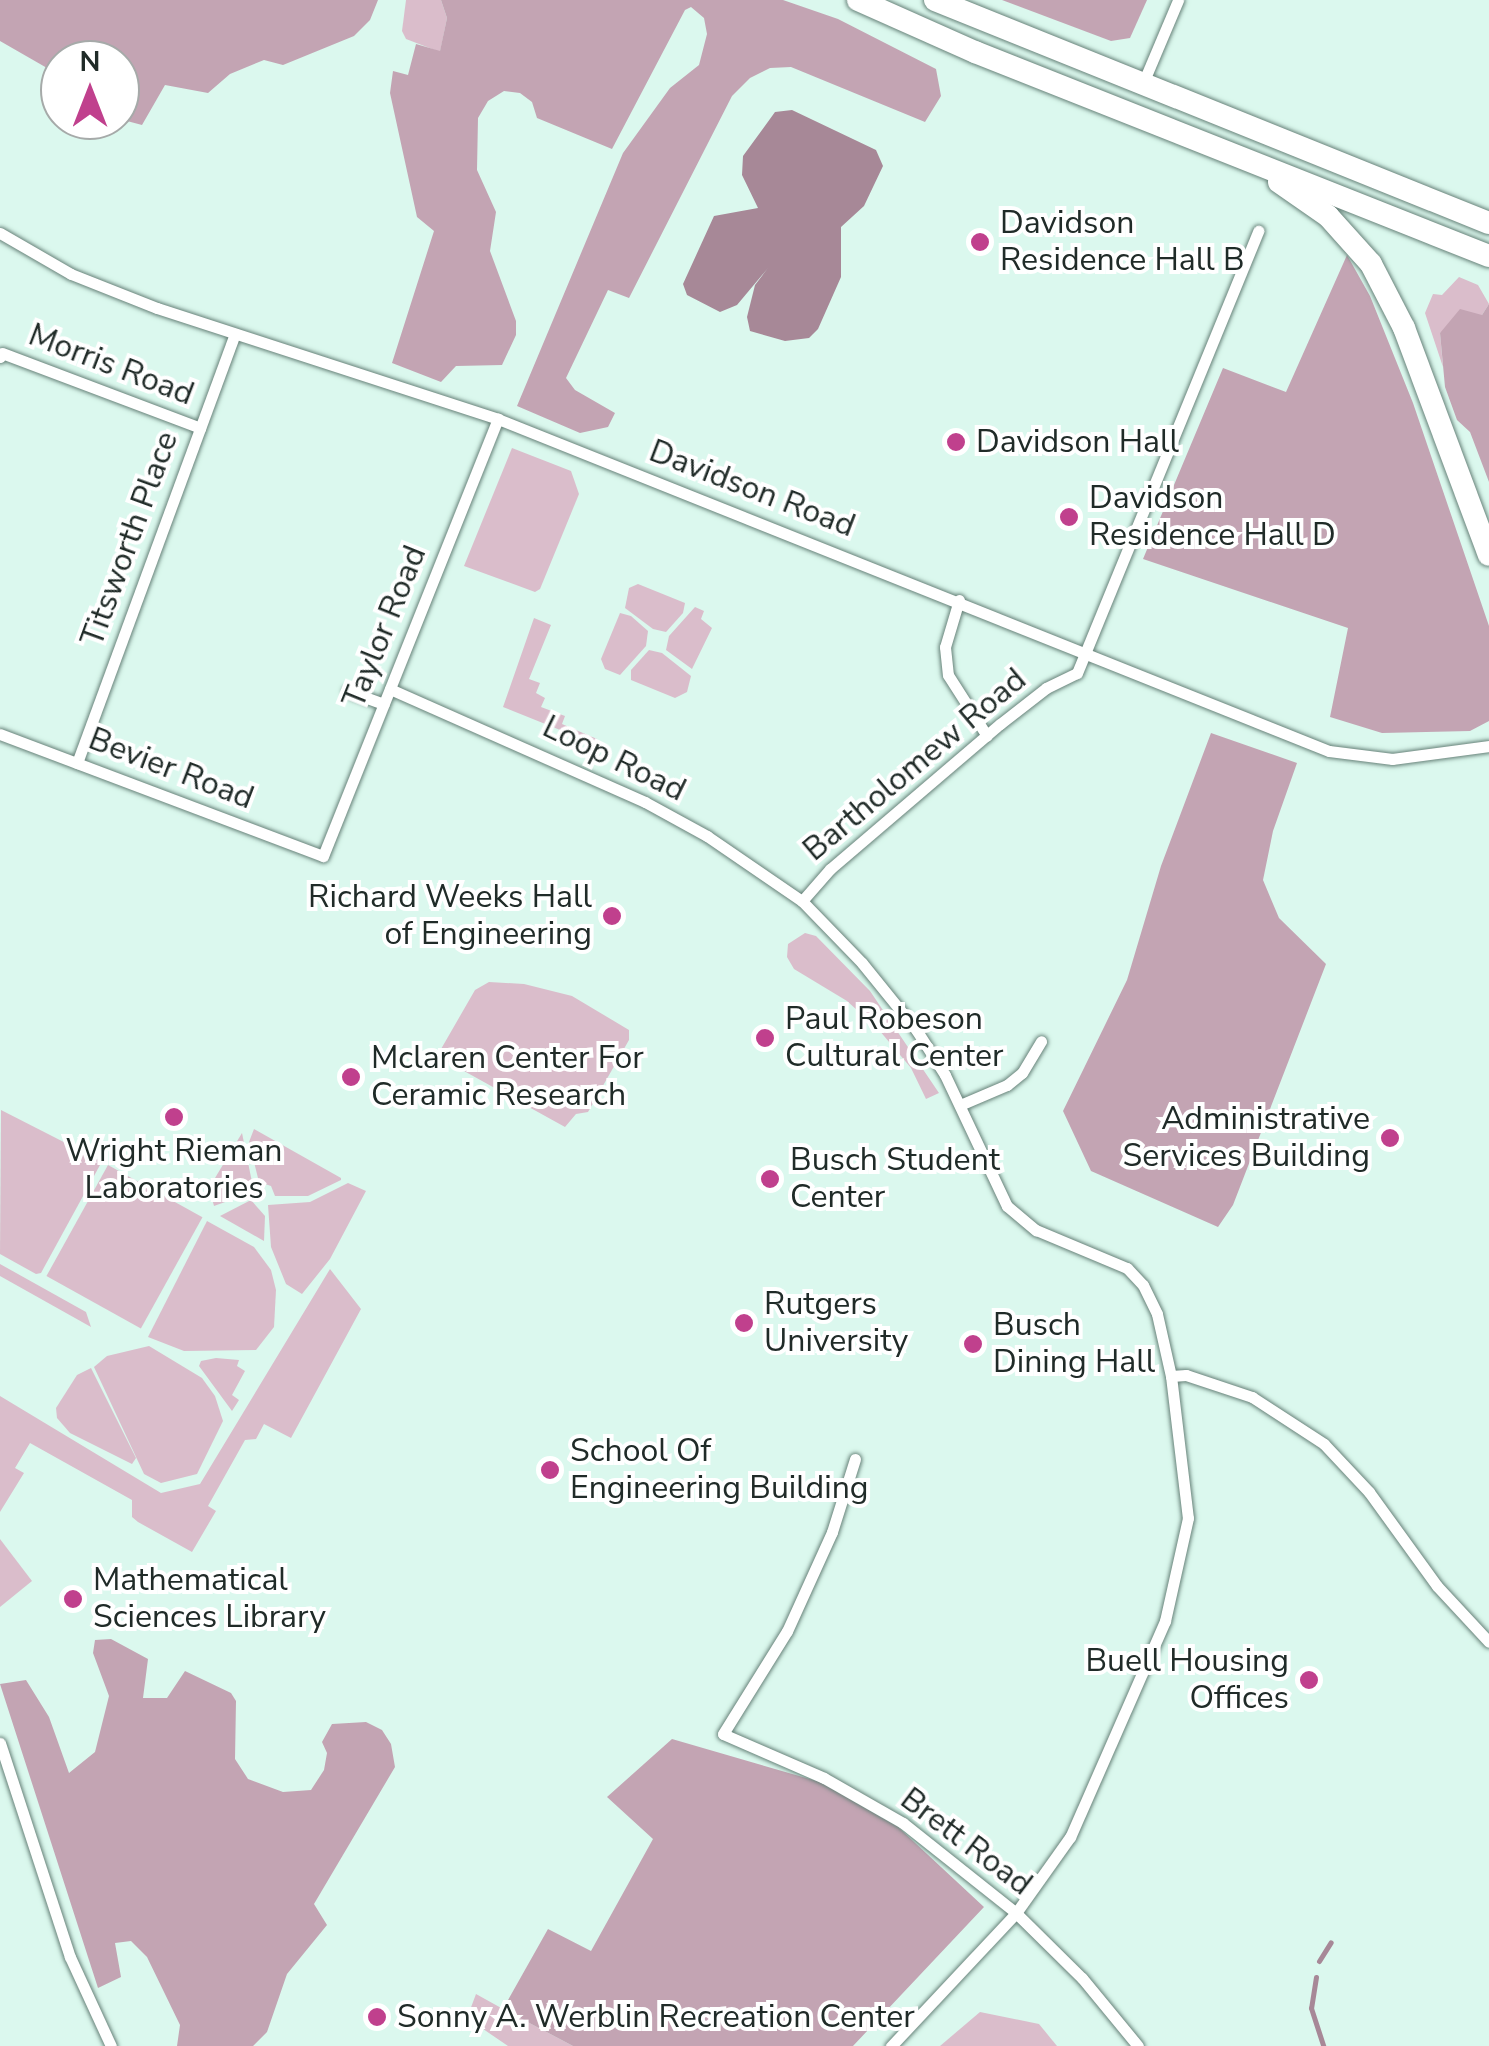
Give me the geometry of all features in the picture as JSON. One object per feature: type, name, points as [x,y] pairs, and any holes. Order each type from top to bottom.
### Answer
[{"type":"highway","points":[[858,0],[1131,115],[1489,256]]},
{"type":"highway","points":[[935,0],[1489,222]]},
{"type":"highway","points":[[1196,138],[1284,184],[1328,216],[1371,264],[1404,328],[1489,555]]},
{"type":"street","points":[[1143,83],[1178,0]]},
{"type":"street","name":"Bartholomew Road","points":[[891,2046],[1016,1913],[1070,1837],[1165,1621],[1188,1518],[1172,1376],[1157,1314],[1142,1285],[1114,1260],[1054,1240],[1020,1219],[998,1190],[960,1104],[892,998],[802,901],[830,869],[987,736],[1046,688],[1077,673],[1258,231]]},
{"type":"street","name":"Davidson Road","points":[[0,233],[71,274],[235,334],[498,419],[960,600],[1329,751],[1392,759],[1489,746]]},
{"type":"street","name":"Titsworth Place","points":[[77,763],[235,334]]},
{"type":"street","name":"Morris Road","points":[[1,355],[200,428]]},
{"type":"street","name":"Taylor Road","points":[[323,856],[498,419]]},
{"type":"street","points":[[960,600],[945,647],[948,676],[987,736]]},
{"type":"street","name":"Loop Road","points":[[390,688],[645,802],[707,836],[802,901]]},
{"type":"street","points":[[348,691],[384,704]]},
{"type":"street","name":"Bevier Road","points":[[0,734],[323,856]]},
{"type":"street","points":[[960,1104],[1007,1085],[1022,1073],[1042,1041]]},
{"type":"street","points":[[1172,1376],[1186,1375],[1252,1398],[1324,1444],[1369,1492],[1436,1586],[1489,1642]]},
{"type":"street","name":"Brett Road","points":[[855,1459],[832,1532],[786,1631],[723,1734],[824,1778],[903,1823],[1016,1913],[1082,1978],[1138,2046]]},
{"type":"street","points":[[0,1742],[64,1939],[111,2046]]},
{"type":"shaded area","points":[[0,0],[378,0],[370,20],[354,36],[283,65],[264,60],[230,74],[208,93],[165,85],[142,125],[140,40],[40,40],[40,64],[0,41]]},
{"type":"shaded area","points":[[406,0],[441,0],[447,18],[440,52],[406,39],[402,31]]},
{"type":"shaded area","points":[[441,0],[783,0],[838,19],[936,69],[941,96],[925,122],[791,67],[770,68],[750,78],[732,96],[629,298],[608,290],[566,378],[575,390],[615,413],[608,427],[580,433],[517,406],[623,153],[670,88],[699,65],[707,34],[704,18],[691,7],[685,10],[612,149],[537,118],[532,102],[520,93],[504,91],[488,101],[478,118],[477,170],[496,212],[490,251],[516,321],[516,335],[502,365],[456,366],[441,382],[392,363],[434,231],[417,217],[390,93],[393,71],[408,75],[416,44],[440,51],[447,18]]},
{"type":"shaded area","points":[[1002,0],[1147,0],[1130,38],[1111,41]]},
{"type":"shaded area","points":[[792,110],[876,150],[883,166],[864,206],[841,227],[841,277],[818,329],[809,338],[785,341],[750,331],[747,317],[755,285],[768,268],[737,305],[720,312],[687,295],[683,284],[714,216],[758,208],[742,175],[743,156],[775,112]]},
{"type":"shaded area","points":[[1347,255],[1370,296],[1413,403],[1489,626],[1489,721],[1470,731],[1382,733],[1330,717],[1348,628],[1143,559],[1223,368],[1286,392]]},
{"type":"shaded area","points":[[1459,277],[1478,285],[1489,304],[1482,315],[1440,333],[1443,367],[1425,313],[1433,294],[1442,295]]},
{"type":"shaded area","points":[[1489,304],[1489,482],[1470,432],[1457,420],[1445,387],[1440,333],[1460,309],[1482,315]]},
{"type":"shaded area","points":[[512,448],[571,471],[579,494],[540,589],[535,592],[464,566]]},
{"type":"shaded area","points":[[638,584],[685,603],[683,613],[666,632],[653,629],[625,608],[629,588]]},
{"type":"shaded area","points":[[695,607],[704,611],[701,619],[712,628],[692,669],[666,650],[669,636]]},
{"type":"shaded area","points":[[620,613],[631,616],[648,631],[646,646],[620,675],[605,669],[601,659]]},
{"type":"shaded area","points":[[534,618],[551,625],[529,679],[540,683],[536,693],[545,698],[541,707],[565,716],[562,724],[597,739],[595,744],[503,707]]},
{"type":"shaded area","points":[[649,650],[662,653],[691,676],[687,692],[675,698],[631,680],[631,670]]},
{"type":"shaded area","points":[[1211,733],[1297,763],[1273,831],[1263,880],[1279,918],[1326,964],[1233,1205],[1218,1227],[1091,1171],[1063,1111],[1127,980],[1161,866]]},
{"type":"shaded area","points":[[805,933],[816,936],[870,991],[939,1093],[926,1099],[911,1068],[879,1030],[847,1001],[794,969],[787,957],[788,944]]},
{"type":"shaded area","points":[[489,982],[524,984],[572,996],[629,1030],[629,1040],[588,1112],[576,1114],[565,1127],[437,1056],[475,990]]},
{"type":"shaded area","points":[[1,1110],[99,1160],[100,1165],[41,1273],[36,1274],[0,1254]]},
{"type":"shaded area","points":[[254,1129],[341,1180],[308,1196],[275,1196],[271,1186],[259,1182],[249,1142]]},
{"type":"shaded area","points":[[242,1133],[253,1187],[250,1193],[214,1206],[209,1188]]},
{"type":"shaded area","points":[[108,1165],[202,1217],[141,1328],[46,1276]]},
{"type":"shaded area","points":[[348,1183],[366,1191],[330,1259],[302,1294],[286,1284],[271,1247],[268,1205],[310,1202]]},
{"type":"shaded area","points":[[251,1200],[265,1216],[264,1241],[220,1216]]},
{"type":"shaded area","points":[[207,1221],[254,1247],[271,1270],[276,1290],[274,1327],[256,1350],[184,1351],[148,1337]]},
{"type":"shaded area","points":[[0,1264],[86,1312],[91,1327],[0,1276]]},
{"type":"shaded area","points":[[330,1269],[361,1309],[291,1438],[264,1424],[256,1439],[245,1440],[208,1506],[216,1511],[192,1552],[132,1517],[132,1500],[30,1443],[15,1468],[24,1473],[0,1512],[0,1396],[161,1493],[200,1484]]},
{"type":"shaded area","points":[[149,1346],[202,1378],[215,1396],[223,1421],[197,1474],[161,1483],[144,1474],[94,1367],[107,1356]]},
{"type":"shaded area","points":[[239,1360],[237,1366],[245,1371],[232,1395],[239,1400],[232,1411],[199,1366],[201,1361]]},
{"type":"shaded area","points":[[91,1368],[136,1458],[132,1464],[70,1433],[57,1418],[56,1408],[77,1375]]},
{"type":"shaded area","points":[[0,1539],[32,1581],[0,1607]]},
{"type":"shaded area","points":[[111,1639],[148,1659],[143,1698],[167,1698],[185,1671],[231,1693],[236,1701],[235,1759],[248,1779],[283,1792],[311,1790],[324,1770],[327,1753],[322,1742],[332,1724],[366,1722],[382,1730],[391,1744],[395,1767],[314,1904],[327,1925],[287,1974],[267,2032],[253,2046],[177,2046],[180,2025],[147,1957],[131,1941],[115,1943],[121,1977],[98,1988],[0,1684],[26,1680],[49,1717],[69,1773],[95,1752],[109,1696],[93,1653],[95,1640]]},
{"type":"shaded area","points":[[672,1739],[820,1782],[898,1827],[984,1907],[853,2046],[573,2046],[503,2009],[548,1929],[591,1951],[653,1839],[607,1797]]},
{"type":"shaded area","points":[[476,1994],[573,2046],[508,2046],[467,2018]]},
{"type":"shaded area","points":[[980,2012],[1039,2024],[1057,2046],[940,2046]]},
{"type":"waterway","points":[[1319,1961],[1331,1942]]},
{"type":"waterway","points":[[1316,1977],[1311,2008],[1323,2046]]},
{"type":"place","name":"Davidson Residence Hall B","points":[[980,242]]},
{"type":"place","name":"Davidson Hall","points":[[956,442]]},
{"type":"place","name":"Davidson Residence Hall D","points":[[1069,517]]},
{"type":"place","name":"Richard Weeks Hall of Engineering","points":[[612,916]]},
{"type":"place","name":"Paul Robeson Cultural Center","points":[[765,1038]]},
{"type":"place","name":"Mclaren Center For Ceramic Research","points":[[351,1077]]},
{"type":"place","name":"Wright Rieman Laboratories","points":[[174,1117]]},
{"type":"place","name":"Administrative Services Building","points":[[1390,1138]]},
{"type":"place","name":"Busch Student Center","points":[[770,1179]]},
{"type":"place","name":"Rutgers University","points":[[744,1323]]},
{"type":"place","name":"Busch Dining Hall","points":[[973,1344]]},
{"type":"place","name":"School Of Engineering Building","points":[[550,1470]]},
{"type":"place","name":"Mathematical Sciences Library","points":[[73,1599]]},
{"type":"place","name":"Buell Housing Offices","points":[[1309,1680]]},
{"type":"place","name":"Sonny A. Werblin Recreation Center","points":[[377,2017]]}]
